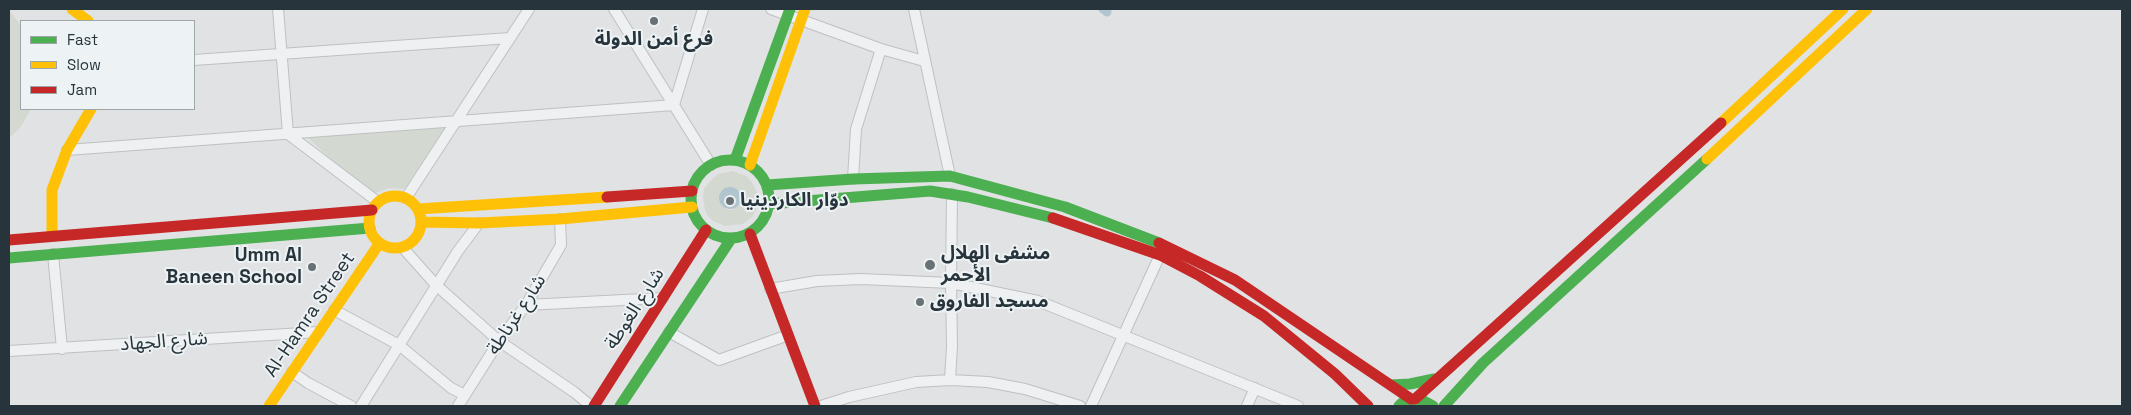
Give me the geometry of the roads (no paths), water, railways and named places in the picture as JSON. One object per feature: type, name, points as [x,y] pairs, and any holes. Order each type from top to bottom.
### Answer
[{"type":"main road","points":[[72,9],[87,20]]},
{"type":"main road","points":[[1399,406],[1413,399],[1438,377],[1746,100],[1843,9]]},
{"type":"main road","points":[[1444,406],[1483,363],[1759,112],[1867,9]]},
{"type":"main road","points":[[735,160],[789,12]]},
{"type":"main road","points":[[750,165],[803,14]]},
{"type":"main road","points":[[52,236],[52,190],[67,150],[89,110]]},
{"type":"main road","points":[[723,160],[735,160],[750,165],[760,174],[767,185],[769,204],[763,221],[750,234],[731,239],[714,235],[706,230],[695,216],[692,208],[692,191],[699,176],[711,165],[723,160]]},
{"type":"main road","points":[[767,185],[853,179],[950,176],[1065,208],[1168,246],[1235,280],[1391,385],[1413,399],[1422,400],[1433,406]]},
{"type":"main road","points":[[418,210],[692,191]]},
{"type":"main road","points":[[769,204],[930,191],[952,194],[1058,219],[1160,255],[1200,276],[1264,316],[1335,374],[1368,406]]},
{"type":"main road","points":[[9,240],[375,206],[392,196],[406,198],[418,210],[422,222],[417,238],[403,248],[387,248],[380,244],[370,228],[375,206]]},
{"type":"main road","points":[[422,222],[479,223],[560,219],[692,208]]},
{"type":"main road","points":[[9,258],[370,228]]},
{"type":"main road","name":"شارع الغوطة","points":[[592,406],[706,230]]},
{"type":"main road","points":[[750,234],[815,406]]},
{"type":"main road","points":[[620,406],[731,239]]},
{"type":"main road","name":"Al-Hamra Street","points":[[269,406],[380,244]]},
{"type":"main road","points":[[1391,385],[1420,383],[1438,377]]},
{"type":"street","points":[[278,9],[280,54],[288,134],[375,206]]},
{"type":"street","points":[[406,198],[529,9]]},
{"type":"street","points":[[614,9],[711,165]]},
{"type":"street","points":[[674,105],[703,9]]},
{"type":"street","points":[[771,9],[803,14],[881,49],[924,61]]},
{"type":"street","points":[[914,9],[950,176]]},
{"type":"street","points":[[195,60],[510,38]]},
{"type":"street","points":[[853,179],[856,129],[881,49]]},
{"type":"street","points":[[67,150],[674,105]]},
{"type":"street","points":[[950,380],[952,346],[952,194]]},
{"type":"street","name":"شارع غرناطة","points":[[458,406],[499,341],[526,305],[561,244],[560,219]]},
{"type":"street","points":[[361,406],[436,285],[479,223]]},
{"type":"street","points":[[403,248],[436,285],[499,341],[592,406]]},
{"type":"street","points":[[53,254],[62,349]]},
{"type":"street","points":[[1091,406],[1160,255]]},
{"type":"street","points":[[770,289],[817,281],[861,279],[951,283],[1038,300],[1124,337],[1298,406]]},
{"type":"street","points":[[526,305],[663,298]]},
{"type":"street","points":[[334,310],[399,345],[451,388],[465,395]]},
{"type":"street","name":"شارع الجهاد","points":[[9,351],[319,332]]},
{"type":"street","points":[[669,332],[719,360],[788,335]]},
{"type":"street","points":[[292,372],[351,406]]},
{"type":"street","points":[[821,406],[849,397],[916,382],[950,380],[988,382],[1025,389],[1080,406]]},
{"type":"street","points":[[1247,406],[1255,388]]},
{"type":"water","points":[[730,187],[738,190],[741,198],[738,206],[730,209],[722,206],[719,198],[722,190]]},
{"type":"waterway","points":[[1103,9],[1107,12]]},
{"type":"place","name":"فرع أمن الدولة","points":[[654,21]]},
{"type":"place","name":"دوّار الكاردينيا","points":[[730,201]]},
{"type":"place","name":"مشفى الهلال الأحمر","points":[[930,265]]},
{"type":"place","name":"Umm Al Baneen School","points":[[312,267]]},
{"type":"place","name":"مسجد الفاروق","points":[[920,302]]}]
